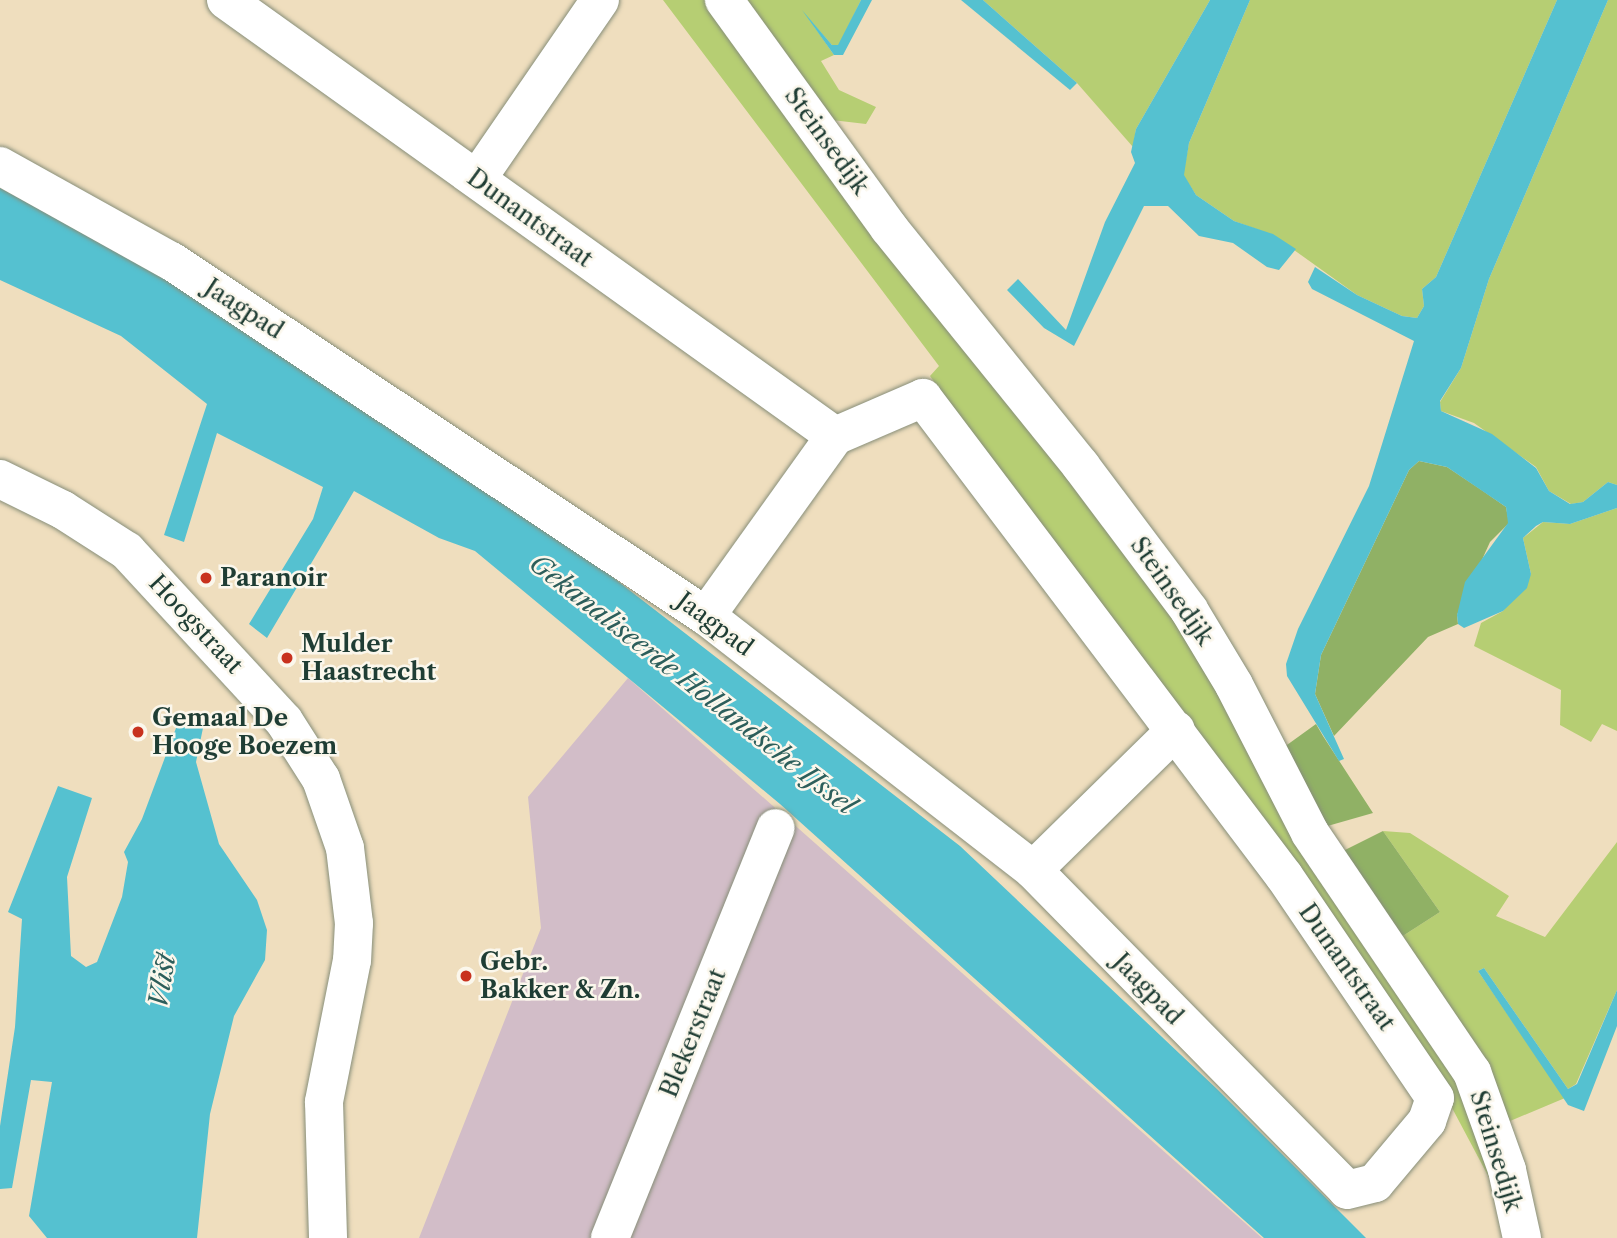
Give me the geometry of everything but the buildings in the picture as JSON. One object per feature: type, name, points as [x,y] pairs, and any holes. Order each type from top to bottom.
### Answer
[{"type":"street","name":"Dunantstraat","points":[[226,0],[835,436],[923,398],[1134,682],[1176,730],[1284,876],[1436,1098],[1427,1121],[1375,1183],[1347,1190]]},
{"type":"street","points":[[477,179],[600,0]]},
{"type":"street","name":"Steinsedijk","points":[[724,0],[889,228],[1081,466],[1189,610],[1234,685],[1310,833],[1472,1072],[1507,1170],[1522,1238]]},
{"type":"street","name":"Jaagpad","points":[[0,166],[171,261],[706,616],[1033,870],[1347,1190]]},
{"type":"street","points":[[706,616],[835,436]]},
{"type":"street","name":"Hoogstraat","points":[[0,479],[63,510],[127,551],[284,721],[321,779],[345,848],[354,923],[352,960],[324,1102],[328,1238]]},
{"type":"street","points":[[1033,870],[1176,730]]},
{"type":"street","name":"Blekerstraat","points":[[611,1238],[776,828]]},
{"type":"shaded area","points":[[628,678],[1262,1238],[419,1238],[541,928],[528,797]]},
{"type":"green space","points":[[663,0],[713,0],[1130,546],[1463,1078],[1503,1204],[1451,1106],[930,376],[939,366]]},
{"type":"green space","points":[[746,0],[861,0],[839,45],[832,45],[809,19],[834,55],[821,61],[839,90],[876,107],[866,124],[832,120]]},
{"type":"green space","points":[[983,0],[1210,0],[1136,129],[1133,147],[1077,83]]},
{"type":"green space","points":[[1250,0],[1557,0],[1436,277],[1422,289],[1424,306],[1417,318],[1402,316],[1357,295],[1273,235],[1234,221],[1196,195],[1183,175],[1189,143]]},
{"type":"green space","points":[[1608,0],[1617,0],[1617,485],[1608,482],[1583,502],[1571,504],[1549,491],[1536,467],[1474,423],[1441,411],[1440,402],[1461,368],[1489,279]]},
{"type":"green space","points":[[1419,461],[1447,467],[1480,489],[1506,507],[1509,523],[1490,542],[1457,615],[1458,624],[1428,637],[1334,736],[1315,694],[1321,655],[1409,470]]},
{"type":"green space","points":[[1617,508],[1617,731],[1602,724],[1591,742],[1560,725],[1561,690],[1474,646],[1481,623],[1503,611],[1531,574],[1523,538],[1543,522],[1570,524]]},
{"type":"green space","points":[[1316,724],[1373,813],[1324,827],[1280,750]]},
{"type":"green space","points":[[1383,831],[1410,833],[1509,896],[1496,916],[1545,937],[1617,842],[1617,990],[1576,1084],[1568,1089],[1484,968],[1478,971],[1565,1098],[1503,1124],[1395,941],[1440,912]]},
{"type":"green space","points":[[1383,831],[1440,912],[1395,941],[1339,853]]},
{"type":"water","points":[[861,0],[872,0],[843,55],[834,55],[802,10],[832,45],[838,45]]},
{"type":"water","points":[[961,0],[983,0],[1077,83],[1070,90]]},
{"type":"water","points":[[1210,0],[1250,0],[1189,143],[1184,175],[1196,195],[1234,221],[1273,234],[1296,249],[1279,270],[1267,267],[1233,243],[1199,236],[1168,206],[1144,206],[1074,346],[1044,328],[1007,290],[1018,279],[1066,330],[1105,222],[1135,163],[1131,152],[1136,129]]},
{"type":"water","points":[[1557,0],[1608,0],[1489,279],[1461,368],[1440,401],[1441,411],[1492,434],[1536,468],[1549,491],[1570,504],[1583,502],[1608,482],[1617,485],[1617,508],[1570,524],[1543,522],[1536,526],[1523,538],[1531,574],[1527,588],[1503,611],[1464,628],[1458,624],[1457,615],[1465,582],[1508,523],[1506,507],[1447,467],[1419,461],[1409,470],[1321,655],[1315,694],[1344,759],[1339,761],[1287,676],[1286,664],[1298,629],[1369,486],[1414,341],[1312,289],[1308,282],[1315,267],[1357,295],[1402,316],[1417,318],[1424,306],[1422,289],[1436,277]]},
{"type":"water","name":"Gekanaliseerde Hollandsche IJssel","points":[[0,188],[147,267],[593,562],[960,846],[1217,1089],[1366,1238],[1264,1238],[780,804],[475,551],[439,538],[354,491],[267,638],[249,624],[313,519],[323,487],[217,433],[184,542],[164,535],[207,404],[121,336],[0,280]]},
{"type":"water","name":"Vlist","points":[[179,720],[203,728],[196,762],[219,844],[257,900],[267,930],[265,960],[234,1016],[210,1114],[197,1238],[47,1238],[29,1216],[52,1082],[31,1080],[12,1188],[0,1189],[0,1126],[15,1027],[22,919],[8,912],[58,786],[92,798],[67,877],[71,956],[86,967],[97,962],[122,897],[128,862],[124,852],[142,819]]},
{"type":"water","points":[[1484,968],[1568,1089],[1577,1084],[1617,990],[1617,1026],[1584,1111],[1568,1105],[1478,971]]},
{"type":"place","name":"Paranoir","points":[[206,578]]},
{"type":"place","name":"Mulder Haastrecht","points":[[287,658]]},
{"type":"place","name":"Gemaal De Hooge Boezem","points":[[138,732]]},
{"type":"place","name":"Gebr. Bakker & Zn.","points":[[466,976]]}]
